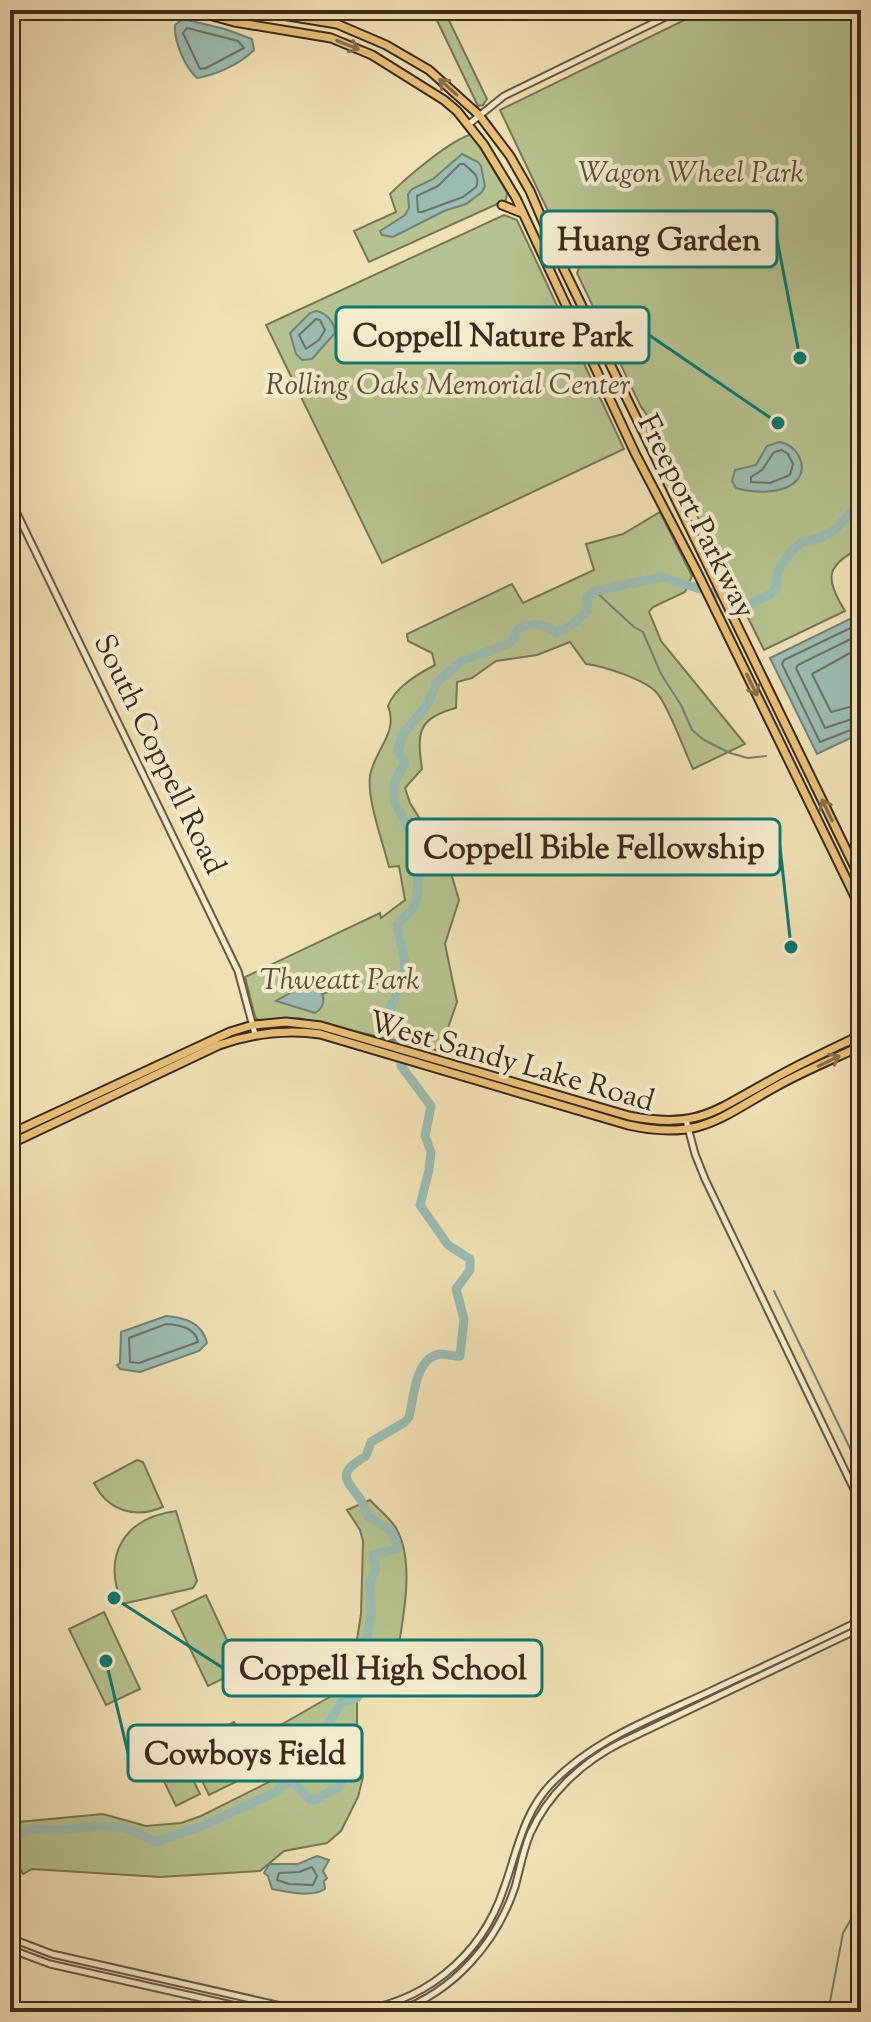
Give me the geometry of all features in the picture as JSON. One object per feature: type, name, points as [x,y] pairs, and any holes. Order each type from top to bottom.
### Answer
[{"type":"main road","name":"Freeport Parkway","points":[[191,10],[234,22],[331,38],[358,49],[434,93],[469,124],[498,166],[523,215],[635,453],[696,570],[861,909]]},
{"type":"main road","name":"Freeport Parkway","points":[[252,10],[337,24],[386,45],[429,70],[479,115],[497,137],[521,173],[562,265],[861,880]]},
{"type":"main road","points":[[502,205],[523,215]]},
{"type":"main road","points":[[549,272],[562,265]]},
{"type":"main road","points":[[635,453],[650,444]]},
{"type":"main road","points":[[661,502],[675,496]]},
{"type":"main road","points":[[803,789],[814,784]]},
{"type":"main road","points":[[838,861],[849,856]]},
{"type":"main road","name":"West Sandy Lake Road","points":[[10,1134],[201,1043],[253,1025],[301,1023],[373,1045],[418,1063],[628,1125],[663,1130],[733,1114],[777,1086],[861,1046]]},
{"type":"main road","name":"West Sandy Lake Road","points":[[10,1144],[219,1045],[255,1034],[294,1030],[418,1053],[629,1116],[687,1125],[861,1035]]},
{"type":"street","points":[[469,124],[504,96],[680,10]]},
{"type":"street","name":"South Coppell Road","points":[[10,499],[238,971],[255,1034]]},
{"type":"street","points":[[687,1125],[705,1179],[861,1504]]},
{"type":"street","points":[[347,2012],[372,2009],[409,1998],[461,1961],[495,1916],[525,1823],[548,1787],[573,1762],[644,1721],[861,1620]]},
{"type":"street","points":[[396,2012],[411,2007],[451,1982],[482,1950],[505,1913],[530,1834],[541,1814],[561,1786],[589,1762],[632,1737],[861,1628]]},
{"type":"street","points":[[10,1938],[52,1954],[308,2012]]},
{"type":"street","points":[[10,1949],[50,1964],[263,2012]]},
{"type":"green space","points":[[432,10],[444,10],[487,99],[483,105],[478,106]]},
{"type":"green space","name":"Wagon Wheel Park","points":[[705,10],[861,10],[861,548],[840,560],[832,574],[834,590],[845,611],[764,650],[655,436],[577,273],[580,266],[576,254],[566,249],[500,110]]},
{"type":"green space","points":[[472,134],[507,192],[506,200],[369,262],[354,231],[396,212],[390,194],[440,152]]},
{"type":"green space","name":"Rolling Oaks Memorial Center","points":[[504,215],[517,220],[624,449],[382,563],[266,325]]},
{"type":"green space","name":"Thweatt Park","points":[[660,512],[692,576],[685,592],[653,607],[649,612],[661,641],[745,744],[693,769],[657,693],[624,674],[586,664],[570,642],[537,655],[496,661],[472,678],[457,682],[456,708],[434,717],[422,729],[422,769],[405,788],[410,803],[437,846],[435,866],[439,872],[450,870],[459,900],[445,944],[457,1002],[440,1051],[298,1018],[260,1021],[255,1017],[245,977],[380,913],[381,918],[405,900],[399,866],[389,867],[373,809],[370,776],[388,733],[391,699],[408,682],[435,665],[432,653],[408,641],[407,634],[512,584],[523,603],[594,570],[586,544],[623,534]]},
{"type":"green space","points":[[137,1460],[143,1462],[163,1507],[142,1512],[123,1510],[107,1500],[94,1483]]},
{"type":"green space","points":[[370,1500],[396,1528],[402,1543],[406,1559],[406,1596],[395,1668],[369,1687],[357,1701],[357,1747],[363,1777],[358,1797],[341,1831],[327,1843],[284,1851],[260,1871],[160,1877],[32,1869],[23,1874],[13,1856],[10,1858],[10,1827],[18,1822],[103,1814],[146,1826],[181,1823],[289,1772],[279,1726],[333,1695],[351,1678],[361,1614],[363,1541],[347,1510]]},
{"type":"green space","points":[[176,1511],[197,1581],[193,1588],[122,1604],[115,1570],[122,1542],[143,1522]]},
{"type":"green space","points":[[206,1595],[241,1670],[208,1686],[172,1611]]},
{"type":"green space","points":[[104,1612],[140,1689],[106,1705],[69,1629]]},
{"type":"green space","points":[[234,1722],[258,1771],[209,1795],[185,1746]]},
{"type":"green space","points":[[176,1745],[200,1794],[176,1806],[152,1757]]},
{"type":"water","points":[[183,19],[252,39],[254,50],[227,68],[197,78],[185,61],[176,39],[175,25]]},
{"type":"water","points":[[462,154],[481,166],[485,186],[482,192],[466,204],[444,211],[393,237],[382,235],[380,231],[405,215],[409,208],[408,194],[412,189],[433,179]]},
{"type":"water","points":[[316,311],[329,319],[335,333],[312,359],[302,360],[296,354],[290,333]]},
{"type":"water","points":[[779,442],[791,447],[799,456],[802,468],[797,480],[776,490],[759,492],[736,488],[732,481],[735,470],[756,465],[767,446]]},
{"type":"water","points":[[858,615],[861,621],[861,733],[817,754],[770,658]]},
{"type":"water","points":[[312,985],[323,998],[322,1006],[315,1013],[276,1001],[292,992]]},
{"type":"water","points":[[166,1316],[192,1322],[201,1330],[207,1343],[199,1351],[140,1372],[120,1369],[117,1365],[120,1363],[121,1332]]},
{"type":"water","points":[[317,1856],[329,1860],[323,1871],[327,1878],[324,1881],[325,1889],[306,1894],[272,1889],[264,1873],[269,1864],[298,1864]]},
{"type":"waterway","points":[[861,336],[858,340],[861,349]]},
{"type":"waterway","points":[[10,1843],[29,1830],[107,1826],[130,1830],[155,1842],[202,1826],[293,1782],[309,1799],[314,1800],[339,1787],[347,1770],[341,1760],[326,1762],[323,1732],[341,1703],[357,1698],[367,1682],[370,1582],[376,1569],[373,1555],[397,1549],[397,1543],[392,1533],[369,1518],[346,1476],[350,1467],[366,1456],[371,1442],[409,1417],[417,1379],[426,1362],[441,1354],[460,1356],[464,1319],[456,1289],[470,1270],[470,1259],[448,1245],[420,1205],[429,1170],[431,1152],[425,1136],[431,1106],[401,1066],[400,1037],[390,1009],[404,977],[405,962],[397,925],[413,908],[417,898],[418,868],[432,848],[431,842],[420,833],[409,830],[394,801],[394,784],[405,762],[398,751],[402,735],[427,705],[437,682],[462,661],[510,643],[518,629],[538,625],[556,633],[573,624],[588,610],[587,597],[595,591],[662,577],[739,601],[746,606],[771,594],[777,585],[777,572],[792,550],[803,542],[835,530],[850,513],[861,507]]},
{"type":"waterway","points":[[595,591],[643,632],[661,674],[681,705],[692,730],[730,753],[748,758],[766,756]]},
{"type":"waterway","points":[[332,990],[367,987],[404,977]]},
{"type":"waterway","points":[[323,994],[328,992]]},
{"type":"waterway","points":[[774,1291],[861,1471]]},
{"type":"waterway","points":[[828,2012],[843,1933],[861,1902]]},
{"type":"place","name":"Huang Garden","points":[[800,358]]},
{"type":"place","name":"Coppell Nature Park","points":[[778,423]]},
{"type":"place","name":"Coppell Bible Fellowship","points":[[791,947]]},
{"type":"place","name":"Coppell High School","points":[[114,1598]]},
{"type":"place","name":"Cowboys Field","points":[[106,1661]]}]
